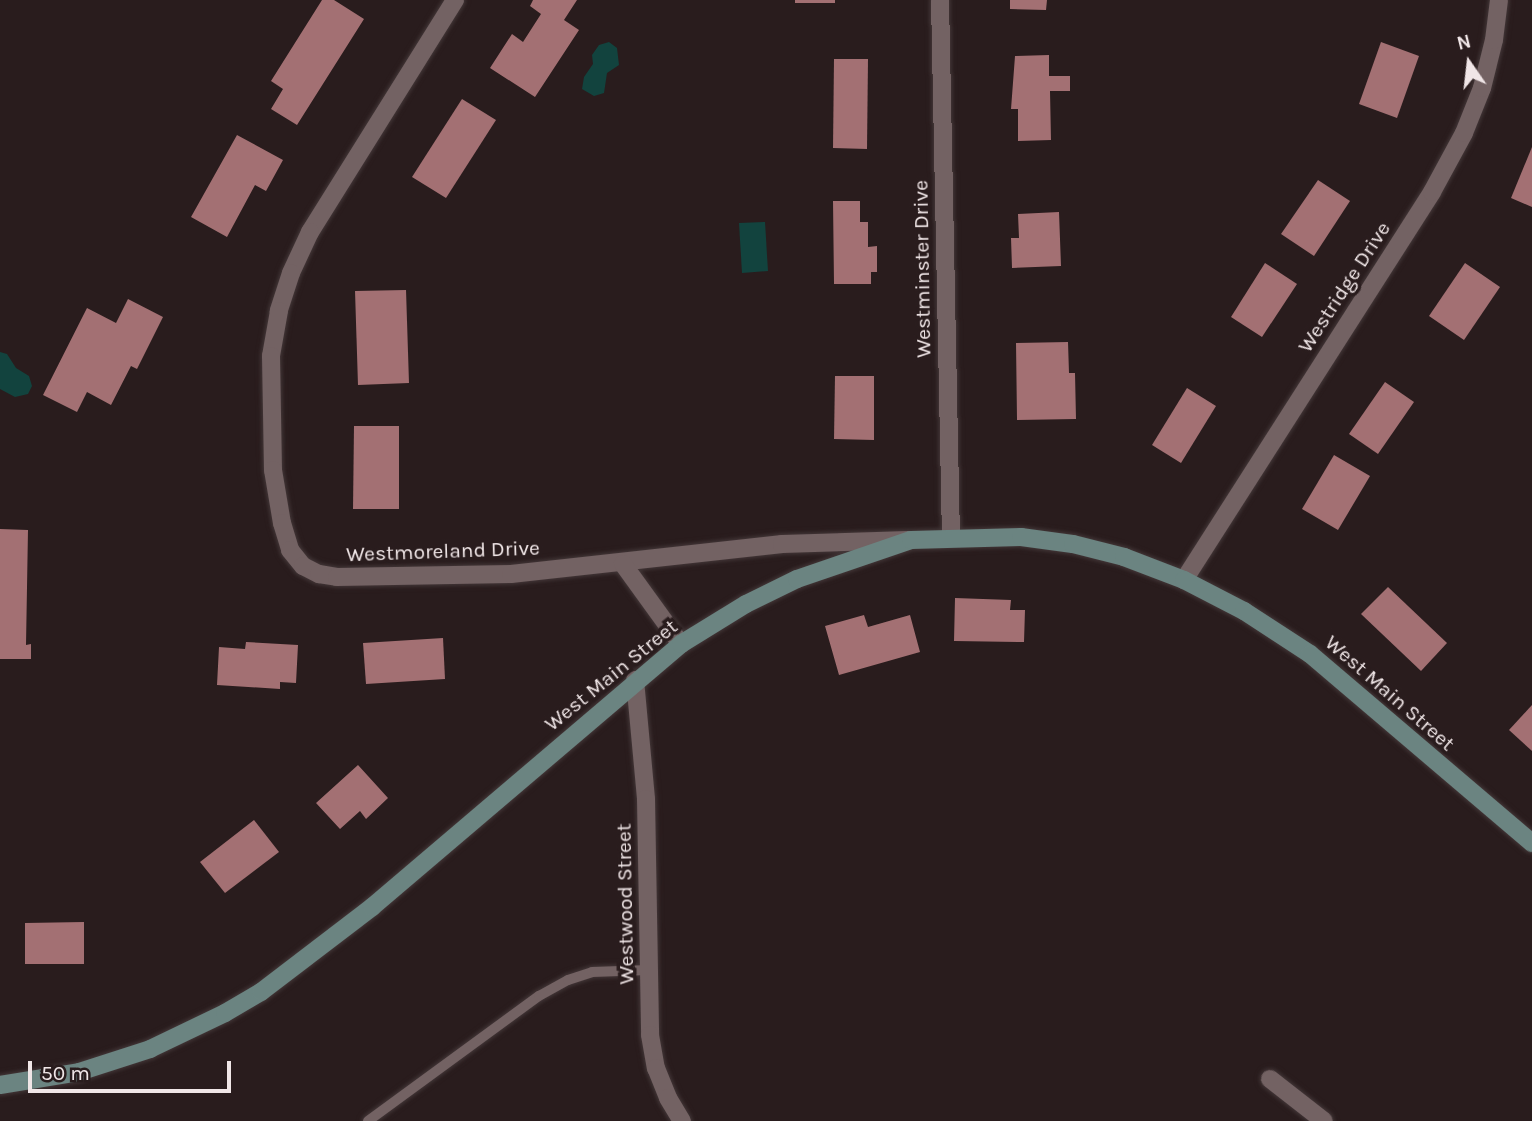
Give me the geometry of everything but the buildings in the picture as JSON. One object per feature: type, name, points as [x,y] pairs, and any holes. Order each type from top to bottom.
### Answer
[{"type":"main road","name":"West Main Street","points":[[0,1085],[79,1072],[150,1049],[225,1013],[261,992],[372,908],[635,680],[681,644],[746,604],[797,579],[911,540],[1021,537],[1073,544],[1124,557],[1184,580],[1244,611],[1311,654],[1532,843]]},
{"type":"street","name":"Westmoreland Drive","points":[[455,0],[310,232],[291,273],[279,311],[271,356],[273,470],[282,523],[290,550],[303,566],[319,574],[337,577],[511,574],[623,564],[782,544],[911,540]]},
{"type":"street","name":"Westminster Drive","points":[[940,0],[951,537]]},
{"type":"street","name":"Westridge Drive","points":[[1184,580],[1432,192],[1464,134],[1482,88],[1494,40],[1499,0]]},
{"type":"street","points":[[623,564],[681,644]]},
{"type":"street","name":"Westwood Street","points":[[635,680],[646,799],[650,1035],[656,1068],[668,1098],[682,1121]]},
{"type":"street","points":[[1270,1079],[1324,1121]]},
{"type":"lane","points":[[368,1121],[539,996],[568,980],[592,972],[649,970]]},
{"type":"water","points":[[609,42],[617,48],[619,65],[607,73],[604,93],[594,96],[582,89],[584,77],[593,64],[592,55],[599,45]]},
{"type":"water","points":[[765,222],[768,271],[742,273],[739,223]]},
{"type":"water","points":[[0,352],[7,354],[16,368],[29,376],[32,386],[28,394],[15,397],[0,389]]}]
